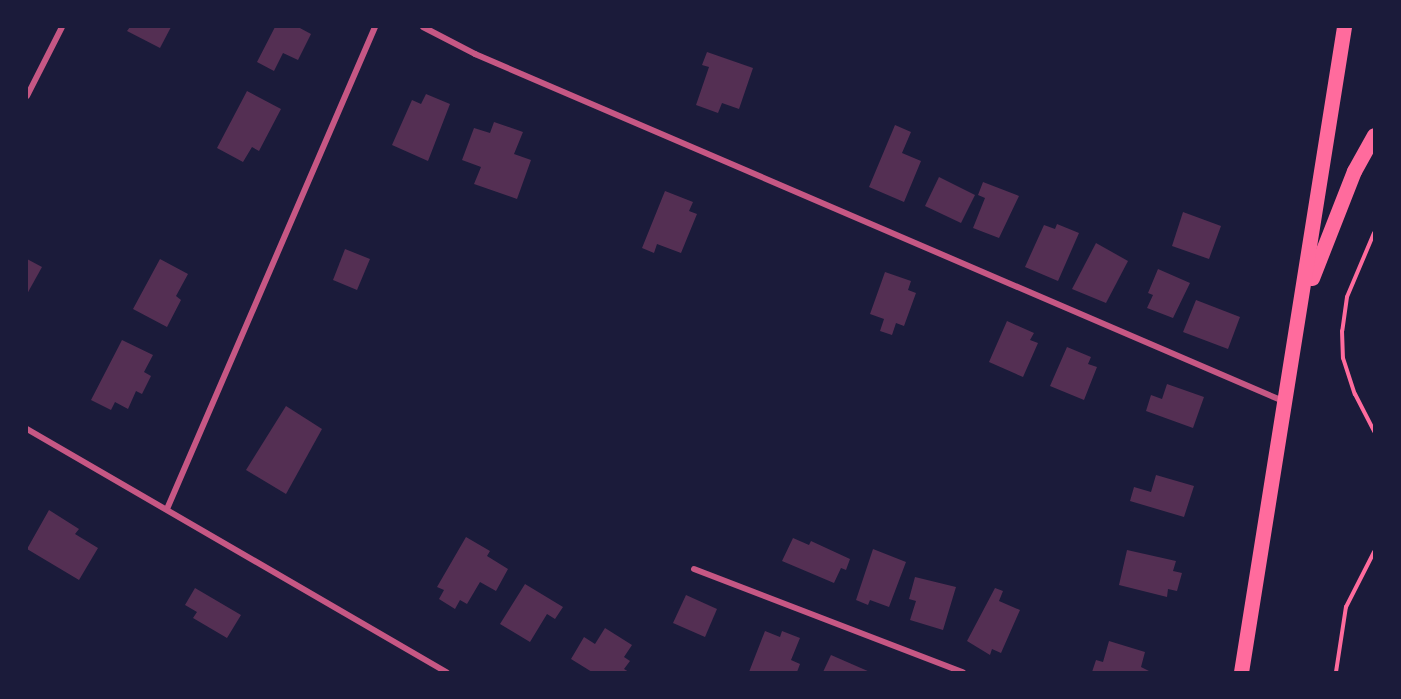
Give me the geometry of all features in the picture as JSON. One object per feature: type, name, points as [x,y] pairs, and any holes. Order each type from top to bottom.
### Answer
[{"type":"main road","points":[[1241,672],[1302,303],[1344,27]]},
{"type":"main road","points":[[1302,303],[1354,171],[1374,135]]},
{"type":"street","points":[[27,96],[62,27]]},
{"type":"street","points":[[167,509],[375,27]]},
{"type":"street","points":[[423,27],[475,54],[1286,402]]},
{"type":"street","points":[[27,429],[447,672]]},
{"type":"street","points":[[694,569],[963,672]]},
{"type":"path","points":[[1374,233],[1347,297],[1342,332],[1343,358],[1374,431]]},
{"type":"path","points":[[1336,672],[1346,607],[1374,552]]},
{"type":"building","points":[[130,27],[171,27],[160,48],[127,31]]},
{"type":"building","points":[[275,27],[298,27],[311,34],[298,60],[283,53],[274,71],[257,62]]},
{"type":"building","points":[[707,52],[753,68],[739,109],[722,103],[718,113],[696,105],[709,67],[702,65]]},
{"type":"building","points":[[247,91],[281,109],[259,151],[252,147],[243,162],[217,148]]},
{"type":"building","points":[[426,94],[450,104],[428,161],[392,145],[412,100],[421,104]]},
{"type":"building","points":[[494,122],[523,132],[514,154],[531,160],[517,199],[474,184],[481,167],[462,160],[474,128],[490,133]]},
{"type":"building","points":[[895,125],[911,132],[902,153],[921,161],[904,202],[869,187]]},
{"type":"building","points":[[939,177],[975,195],[961,223],[925,206]]},
{"type":"building","points":[[983,182],[1019,196],[999,238],[973,228],[985,198],[978,195]]},
{"type":"building","points":[[665,191],[693,202],[689,211],[697,214],[681,253],[657,244],[654,253],[642,248]]},
{"type":"building","points":[[1183,212],[1221,226],[1209,259],[1172,246]]},
{"type":"building","points":[[1057,224],[1079,233],[1058,281],[1025,267],[1044,225],[1055,229]]},
{"type":"building","points":[[1096,243],[1128,261],[1106,303],[1072,289]]},
{"type":"building","points":[[345,249],[370,259],[357,290],[333,280]]},
{"type":"building","points":[[27,259],[42,267],[27,294]]},
{"type":"building","points":[[160,259],[188,274],[176,296],[181,300],[167,327],[133,309]]},
{"type":"building","points":[[1158,269],[1190,283],[1173,318],[1147,308],[1153,295],[1148,293]]},
{"type":"building","points":[[885,272],[911,281],[908,290],[916,293],[904,326],[896,323],[892,335],[880,331],[884,319],[870,314]]},
{"type":"building","points":[[1196,300],[1240,317],[1228,349],[1183,332]]},
{"type":"building","points":[[1007,321],[1034,333],[1030,340],[1038,343],[1023,377],[989,362]]},
{"type":"building","points":[[122,340],[153,355],[144,372],[151,376],[142,394],[136,391],[128,409],[115,402],[111,410],[91,400]]},
{"type":"building","points":[[1067,347],[1091,357],[1088,364],[1097,367],[1084,400],[1050,386]]},
{"type":"building","points":[[1167,384],[1204,397],[1193,428],[1146,411],[1151,395],[1162,399]]},
{"type":"building","points":[[286,406],[322,429],[286,494],[246,470]]},
{"type":"building","points":[[1156,475],[1194,486],[1184,517],[1130,501],[1134,487],[1151,492]]},
{"type":"building","points":[[49,510],[79,529],[75,534],[98,548],[79,580],[27,549]]},
{"type":"building","points":[[466,537],[490,551],[487,556],[508,569],[496,591],[480,582],[467,604],[460,600],[455,609],[439,599],[444,590],[437,587]]},
{"type":"building","points":[[793,538],[809,545],[811,541],[850,559],[846,570],[841,568],[834,583],[782,561]]},
{"type":"building","points":[[873,549],[906,562],[889,607],[870,600],[868,605],[856,600]]},
{"type":"building","points":[[1127,550],[1176,561],[1173,571],[1182,573],[1177,591],[1168,589],[1167,597],[1119,585]]},
{"type":"building","points":[[915,577],[956,587],[943,630],[910,620],[916,601],[909,599]]},
{"type":"building","points":[[525,584],[563,607],[555,619],[547,614],[530,642],[500,624]]},
{"type":"building","points":[[195,588],[241,615],[227,638],[193,618],[197,612],[185,605]]},
{"type":"building","points":[[995,588],[1003,591],[999,601],[1020,610],[1001,653],[992,649],[990,655],[967,641]]},
{"type":"building","points":[[686,595],[717,609],[705,637],[673,623]]},
{"type":"building","points":[[605,628],[632,645],[624,657],[630,661],[624,669],[629,672],[592,672],[571,659],[584,637],[595,644]]},
{"type":"building","points":[[765,631],[780,637],[782,631],[800,638],[791,660],[800,664],[797,672],[749,672]]},
{"type":"building","points":[[1109,641],[1145,652],[1141,667],[1151,672],[1092,672],[1096,660],[1103,662]]},
{"type":"building","points":[[831,655],[870,672],[823,672]]}]
